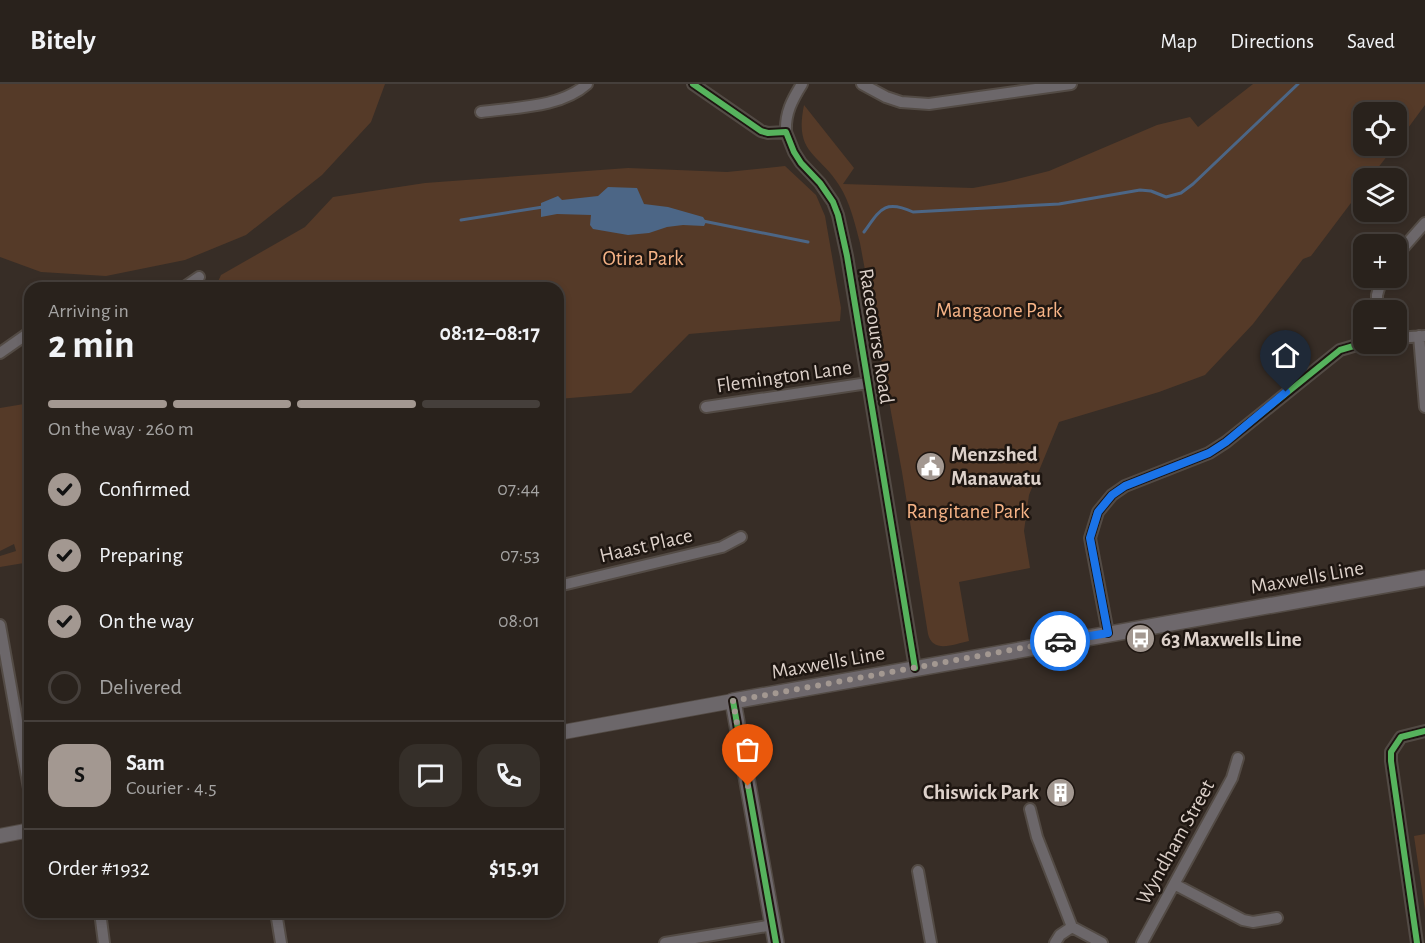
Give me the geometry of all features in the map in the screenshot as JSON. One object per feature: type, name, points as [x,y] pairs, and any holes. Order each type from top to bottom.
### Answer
[{"type":"main road","name":"Maxwells Line","points":[[733,701],[1425,578]]},
{"type":"main road","points":[[733,701],[776,943]]},
{"type":"street","points":[[482,112],[556,101],[579,91],[588,84]]},
{"type":"street","points":[[693,84],[761,131],[768,133],[786,132],[785,122],[788,111],[801,84]]},
{"type":"street","points":[[862,84],[886,97],[916,104],[1071,84]]},
{"type":"street","name":"Racecourse Road","points":[[786,132],[794,152],[826,191],[838,214],[847,256],[915,668]]},
{"type":"street","points":[[1407,243],[1425,223]]},
{"type":"street","points":[[192,282],[200,277]]},
{"type":"street","points":[[0,353],[24,336]]},
{"type":"street","points":[[1407,337],[1422,336],[1425,406]]},
{"type":"street","points":[[1108,633],[1090,538],[1098,512],[1112,495],[1125,486],[1209,453],[1226,442],[1340,350],[1353,346]]},
{"type":"street","name":"Flemington Lane","points":[[706,407],[868,383]]},
{"type":"street","name":"Haast Place","points":[[564,585],[722,548],[741,537]]},
{"type":"street","points":[[0,625],[24,760]]},
{"type":"street","name":"Maxwells Line","points":[[564,732],[733,701]]},
{"type":"street","points":[[1417,943],[1390,761],[1395,743],[1401,737],[1425,731]]},
{"type":"street","name":"Wyndham Street","points":[[1142,943],[1232,778],[1238,758]]},
{"type":"street","points":[[1030,809],[1037,837],[1072,927],[1102,943]]},
{"type":"street","points":[[0,836],[24,831]]},
{"type":"street","points":[[918,871],[931,943]]},
{"type":"street","points":[[1174,884],[1243,920],[1252,922],[1276,918]]},
{"type":"street","points":[[101,918],[104,943]]},
{"type":"street","points":[[277,918],[281,943]]},
{"type":"street","points":[[665,943],[773,925]]},
{"type":"street","points":[[1055,943],[1060,934],[1072,927]]},
{"type":"green space","points":[[0,84],[385,84],[371,122],[322,175],[246,235],[185,260],[106,276],[41,272],[0,257]]},
{"type":"green space","name":"Mangaone Park","points":[[1253,84],[1425,84],[1425,105],[1407,129],[1407,102],[1353,102],[1353,156],[1387,156],[1378,168],[1353,168],[1353,200],[1311,256],[1303,259],[1253,324],[1205,375],[1159,392],[1059,422],[1029,495],[1024,531],[1030,568],[959,582],[969,641],[945,646],[934,644],[928,634],[902,472],[860,243],[852,213],[843,192],[805,143],[802,134],[804,105],[854,168],[843,184],[973,188],[1049,171],[1157,125],[1190,117],[1198,127]]},
{"type":"green space","name":"Otira Park","points":[[785,166],[816,195],[825,216],[841,308],[840,321],[689,334],[631,393],[564,399],[564,282],[218,282],[221,275],[305,227],[333,197],[425,183],[628,168],[727,172]]},
{"type":"green space","points":[[24,404],[24,563],[0,567],[0,556],[16,551],[14,544],[0,551],[0,408]]},
{"type":"green space","points":[[1425,834],[1425,911],[1414,836]]},
{"type":"water","points":[[608,187],[637,188],[644,204],[668,207],[703,217],[706,222],[704,226],[683,225],[628,235],[593,229],[590,225],[591,215],[557,214],[541,217],[541,203],[558,196],[562,200],[598,196]]},
{"type":"waterway","points":[[864,232],[874,218],[889,207],[903,208],[913,212],[1059,204],[1140,190],[1151,191],[1166,197],[1181,193],[1298,84]]},
{"type":"waterway","points":[[461,220],[543,207]]},
{"type":"waterway","points":[[703,221],[808,242]]},
{"type":"cycle path","points":[[693,84],[761,131],[786,132],[794,152],[820,183],[833,202],[838,215],[847,256],[915,668]]},
{"type":"cycle path","points":[[1108,633],[1090,538],[1098,512],[1112,495],[1125,486],[1209,453],[1226,442],[1340,350],[1353,346]]},
{"type":"cycle path","points":[[733,701],[776,943]]},
{"type":"cycle path","points":[[1417,943],[1391,752],[1401,737],[1425,731]]},
{"type":"way so far","points":[[748,786],[733,701],[1060,641]]},
{"type":"place","name":"Menzshed Manawatu","points":[[930,466]]},
{"type":"place","name":"63 Maxwells Line","points":[[1140,639]]},
{"type":"place","name":"Chiswick Park","points":[[1060,792]]},
{"type":"route","points":[[1060,641],[1108,633],[1090,538],[1098,512],[1112,495],[1125,486],[1209,453],[1226,442],[1286,392]]},
{"type":"park label","name":"Rangitane Park","points":[[968,511]]}]
